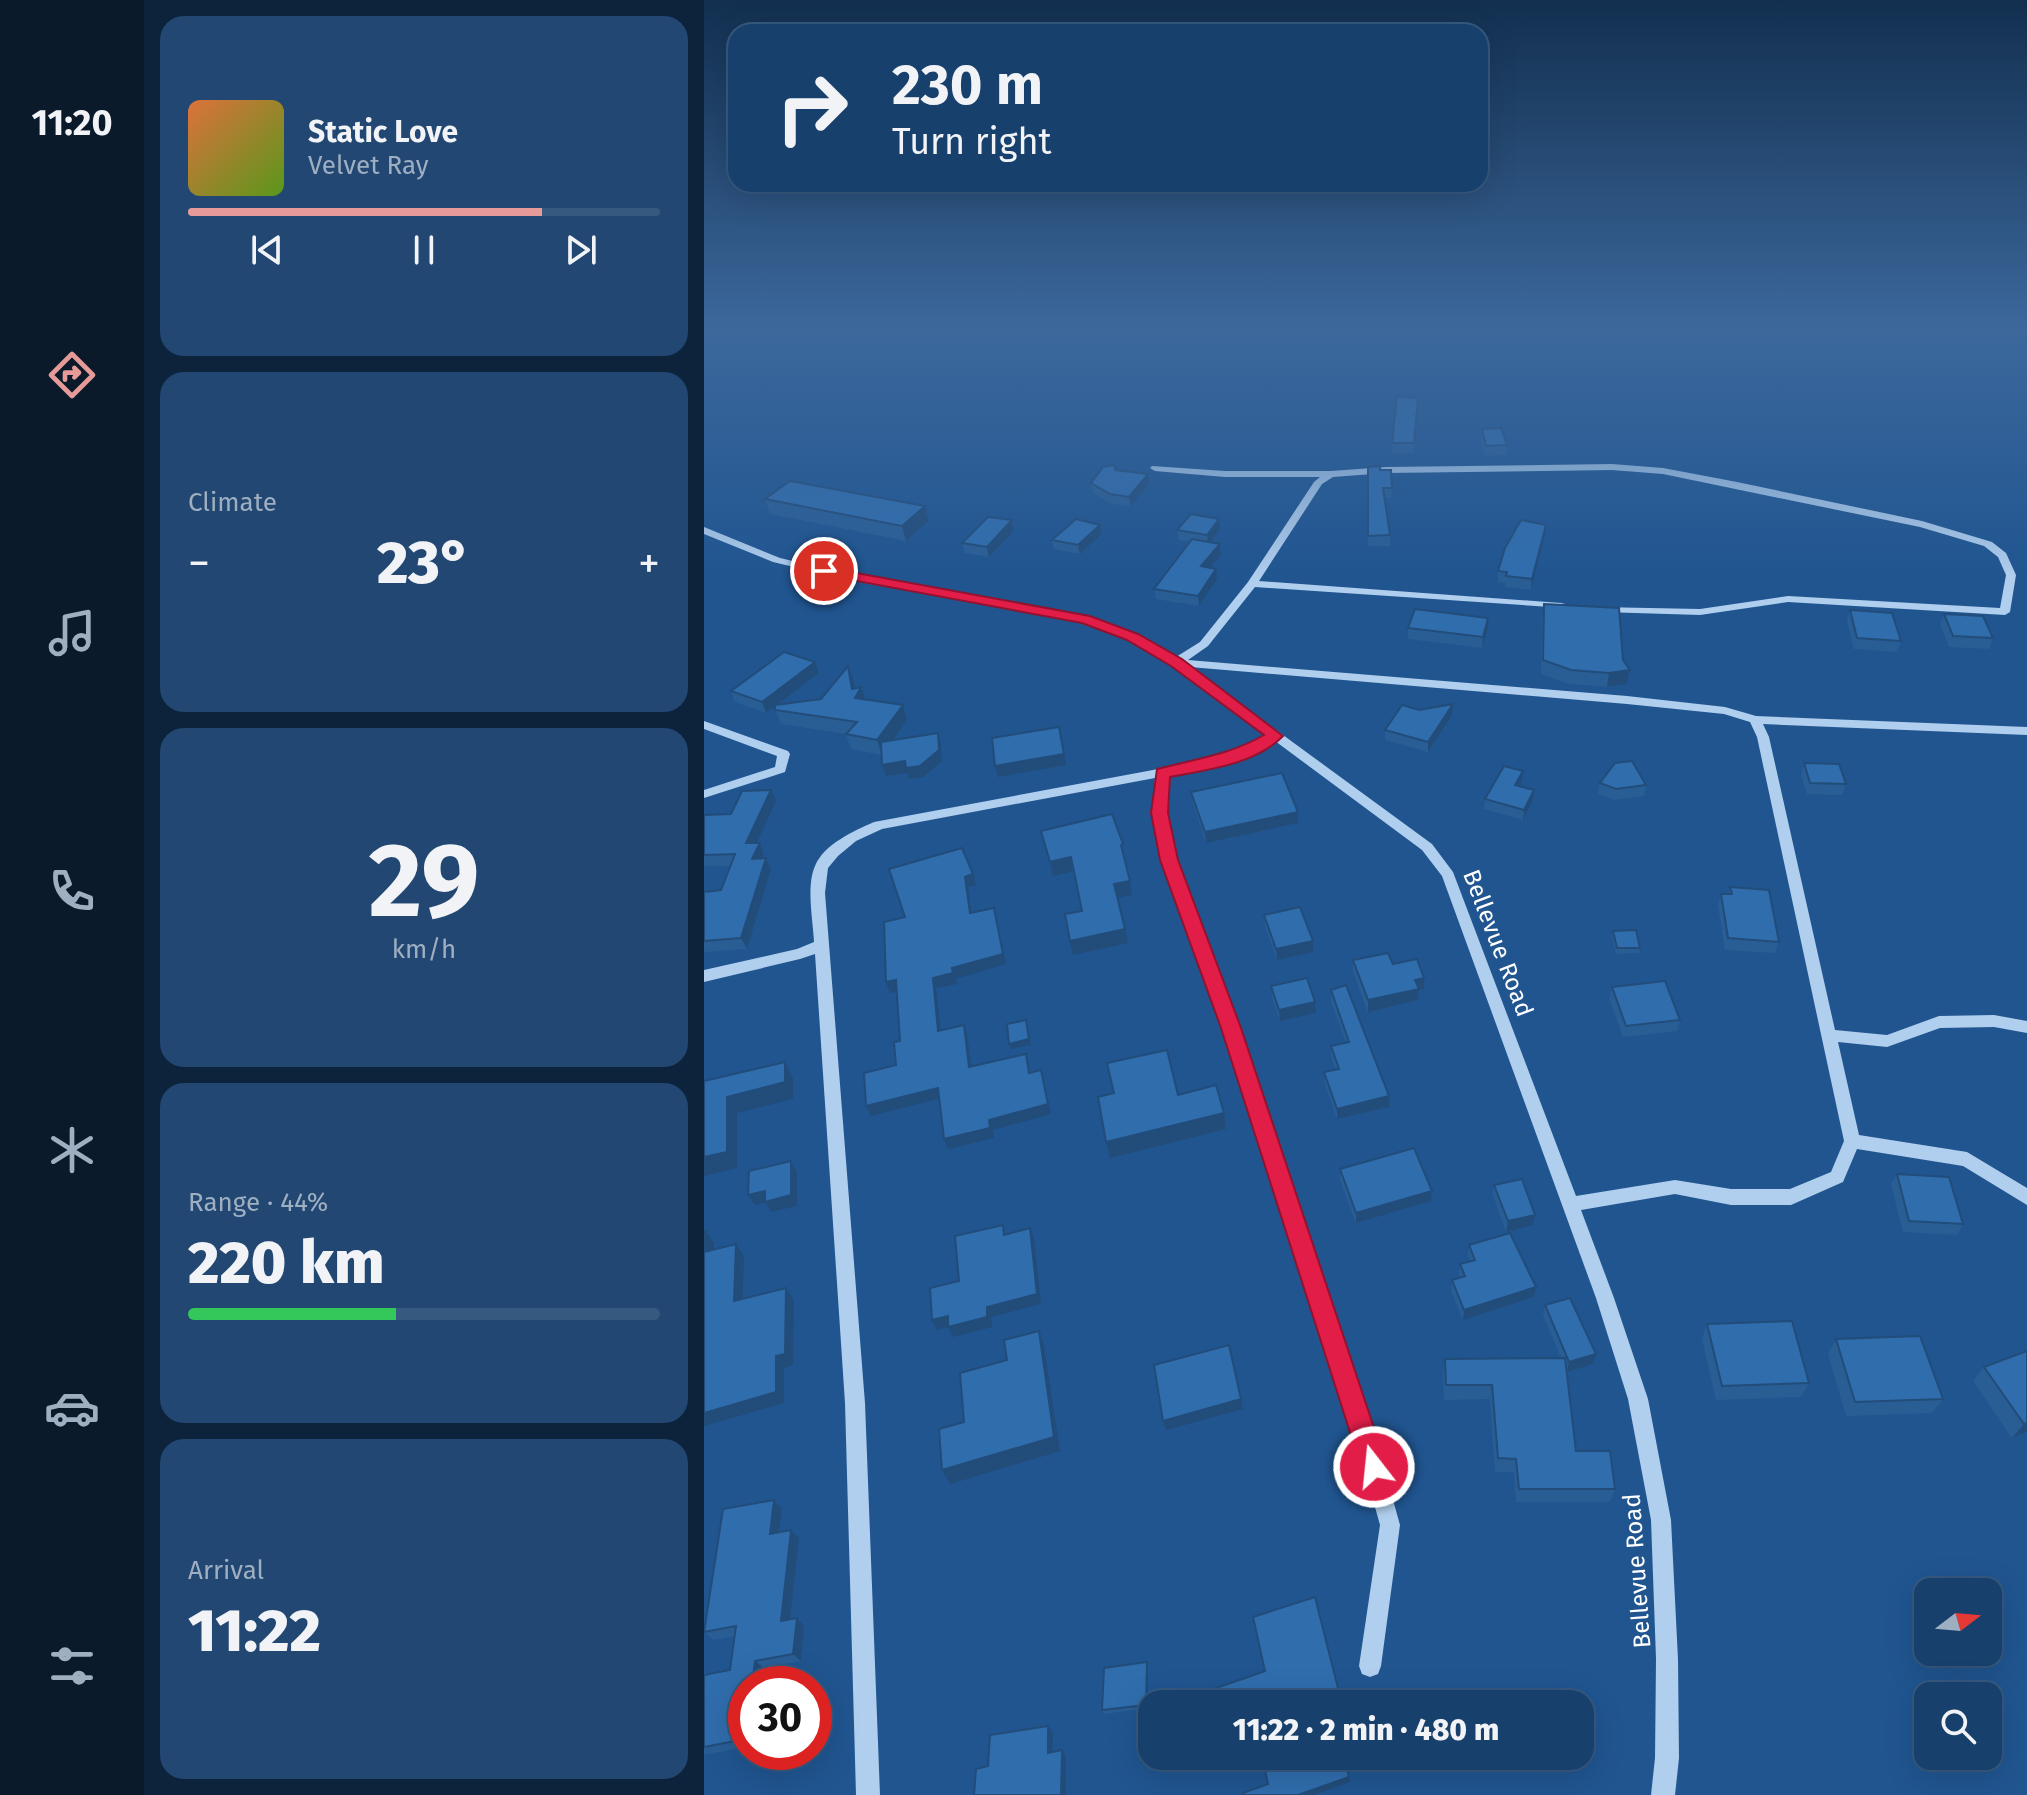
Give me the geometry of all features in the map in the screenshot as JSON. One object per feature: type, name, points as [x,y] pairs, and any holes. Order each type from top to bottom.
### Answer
[{"type":"street","points":[[1155,468],[1225,474],[1331,474],[1504,466],[1663,471],[1922,524],[1971,537],[2002,555],[2011,575],[2005,612],[1788,599],[1700,612],[1593,608]]},
{"type":"street","points":[[1176,662],[1204,644],[1252,584],[1319,482],[1331,474]]},
{"type":"street","name":"Bellevue Road","points":[[704,530],[791,564],[1085,619],[1132,637],[1176,662],[1427,847],[1448,875],[1571,1204],[1638,1399],[1661,1520],[1667,1659],[1667,1758],[1663,1795]]},
{"type":"street","points":[[1252,584],[1579,607]]},
{"type":"street","points":[[1176,662],[1627,700],[1725,711],[1755,720],[2027,731]]},
{"type":"street","points":[[1571,1204],[1675,1187],[1731,1197],[1791,1197],[1837,1177],[1852,1141],[1763,737],[1755,720]]},
{"type":"street","points":[[704,725],[784,754],[781,769],[704,794]]},
{"type":"street","points":[[868,1795],[855,1403],[821,945],[818,893],[821,867],[851,838],[879,825],[1214,763],[1245,753],[1275,736]]},
{"type":"street","points":[[1162,773],[1160,813],[1169,860],[1236,1043],[1362,1424],[1390,1525],[1370,1666]]},
{"type":"street","points":[[704,976],[800,954],[821,945]]},
{"type":"street","points":[[1828,1035],[1887,1041],[1939,1022],[1994,1021],[2027,1027]]},
{"type":"street","points":[[1852,1141],[1967,1159],[2027,1197]]},
{"type":"building","points":[[1396,411],[1417,411],[1414,443],[1392,443]]},
{"type":"building","points":[[1501,428],[1507,445],[1486,446],[1482,429]]},
{"type":"building","points":[[1114,465],[1116,470],[1148,474],[1129,497],[1110,494],[1091,483],[1103,467]]},
{"type":"building","points":[[1380,466],[1380,470],[1391,470],[1392,488],[1383,488],[1390,535],[1368,536],[1368,467]]},
{"type":"building","points":[[790,481],[925,506],[902,526],[765,499]]},
{"type":"building","points":[[1191,514],[1219,519],[1207,535],[1177,530]]},
{"type":"building","points":[[988,517],[1012,520],[987,547],[962,543]]},
{"type":"building","points":[[1076,519],[1100,525],[1078,545],[1052,540]]},
{"type":"building","points":[[1521,520],[1546,525],[1532,579],[1506,576],[1507,572],[1498,571],[1505,548]]},
{"type":"building","points":[[1192,539],[1220,544],[1201,566],[1216,569],[1198,596],[1154,589]]},
{"type":"building","points":[[1544,604],[1619,608],[1623,660],[1630,670],[1609,673],[1571,670],[1543,660]]},
{"type":"building","points":[[1415,609],[1488,618],[1483,637],[1408,628]]},
{"type":"building","points":[[1850,610],[1892,613],[1901,641],[1857,638]]},
{"type":"building","points":[[1944,614],[1983,616],[1993,638],[1953,636]]},
{"type":"building","points":[[784,652],[815,662],[762,702],[731,691]]},
{"type":"building","points":[[848,666],[852,689],[861,687],[855,698],[903,705],[877,740],[846,734],[857,722],[775,710],[775,705],[821,699]]},
{"type":"building","points":[[1453,704],[1428,742],[1385,730],[1402,705],[1419,710]]},
{"type":"building","points":[[1059,727],[1064,754],[995,766],[992,738]]},
{"type":"building","points":[[938,733],[939,750],[920,766],[906,768],[905,761],[882,765],[881,742]]},
{"type":"building","points":[[1632,761],[1646,785],[1616,789],[1600,783],[1615,763]]},
{"type":"building","points":[[1804,763],[1839,764],[1846,784],[1810,783]]},
{"type":"building","points":[[1504,766],[1523,771],[1515,785],[1534,790],[1524,810],[1485,799]]},
{"type":"building","points":[[1282,773],[1298,812],[1205,832],[1191,792]]},
{"type":"building","points":[[771,790],[746,843],[760,843],[752,859],[766,858],[741,938],[704,941],[704,892],[721,890],[735,854],[704,855],[704,815],[731,814],[742,791]]},
{"type":"building","points":[[1112,814],[1123,844],[1130,881],[1114,884],[1125,929],[1070,941],[1065,914],[1082,911],[1071,857],[1050,862],[1041,831]]},
{"type":"building","points":[[962,848],[973,874],[965,877],[970,913],[994,908],[1003,954],[952,968],[953,973],[933,978],[938,1031],[964,1025],[969,1067],[1026,1054],[1029,1073],[1041,1070],[1048,1104],[989,1120],[990,1128],[944,1139],[938,1088],[866,1106],[864,1073],[896,1065],[894,1042],[900,1041],[896,980],[886,982],[884,922],[905,917],[889,869]]},
{"type":"building","points":[[1730,887],[1769,890],[1779,942],[1728,938],[1721,894],[1732,894]]},
{"type":"building","points":[[1300,907],[1313,941],[1276,949],[1264,915]]},
{"type":"building","points":[[1636,930],[1640,948],[1617,948],[1613,931]]},
{"type":"building","points":[[1388,953],[1393,964],[1417,959],[1424,978],[1415,980],[1419,989],[1368,1000],[1353,960]]},
{"type":"building","points":[[1307,978],[1315,1002],[1279,1010],[1271,986]]},
{"type":"building","points":[[1665,981],[1680,1020],[1626,1026],[1612,987]]},
{"type":"building","points":[[1346,985],[1389,1096],[1337,1109],[1324,1072],[1339,1069],[1331,1046],[1349,1042],[1331,990]]},
{"type":"building","points":[[1026,1020],[1029,1039],[1009,1044],[1007,1024]]},
{"type":"building","points":[[1167,1050],[1178,1095],[1216,1085],[1224,1113],[1106,1142],[1098,1097],[1114,1093],[1107,1063]]},
{"type":"building","points":[[785,1062],[785,1082],[727,1097],[727,1152],[704,1157],[704,1081]]},
{"type":"building","points":[[1414,1148],[1432,1191],[1356,1213],[1340,1169]]},
{"type":"building","points":[[791,1161],[791,1195],[765,1202],[765,1191],[748,1195],[749,1171]]},
{"type":"building","points":[[1897,1174],[1949,1177],[1963,1224],[1909,1221]]},
{"type":"building","points":[[1522,1179],[1535,1215],[1508,1221],[1494,1185]]},
{"type":"building","points":[[1003,1225],[1004,1235],[1030,1228],[1037,1294],[987,1307],[987,1317],[948,1327],[948,1316],[932,1320],[930,1288],[959,1281],[955,1236]]},
{"type":"building","points":[[1510,1233],[1536,1287],[1464,1310],[1452,1280],[1465,1276],[1460,1264],[1475,1260],[1469,1245]]},
{"type":"building","points":[[736,1244],[734,1301],[786,1288],[785,1354],[776,1356],[776,1392],[704,1413],[704,1252]]},
{"type":"building","points":[[1570,1298],[1596,1354],[1569,1362],[1545,1305]]},
{"type":"building","points":[[1792,1321],[1809,1383],[1722,1386],[1707,1324]]},
{"type":"building","points":[[1039,1331],[1054,1437],[942,1470],[939,1429],[964,1422],[960,1373],[1007,1360],[1004,1340]]},
{"type":"building","points":[[1920,1336],[1943,1399],[1855,1402],[1836,1339]]},
{"type":"building","points":[[1229,1345],[1241,1399],[1163,1421],[1154,1365]]},
{"type":"building","points":[[2027,1351],[2027,1423],[2024,1424],[1984,1367]]},
{"type":"building","points":[[1565,1358],[1576,1451],[1610,1451],[1615,1489],[1519,1489],[1516,1459],[1498,1458],[1492,1385],[1446,1385],[1445,1359]]},
{"type":"building","points":[[774,1500],[770,1534],[791,1530],[781,1621],[797,1618],[793,1654],[755,1661],[754,1666],[731,1666],[736,1626],[704,1632],[723,1509]]},
{"type":"building","points":[[1315,1597],[1338,1690],[1211,1690],[1265,1671],[1253,1617]]},
{"type":"building","points":[[1147,1662],[1146,1690],[1138,1690],[1138,1706],[1102,1710],[1104,1668]]},
{"type":"building","points":[[728,1670],[728,1742],[704,1747],[704,1675]]},
{"type":"building","points":[[1048,1726],[1048,1753],[1062,1750],[1061,1795],[974,1795],[976,1769],[988,1766],[990,1735]]},
{"type":"building","points":[[1265,1770],[1347,1770],[1349,1777],[1298,1795],[1243,1793],[1268,1784]]},
{"type":"route","points":[[824,571],[1085,619],[1132,637],[1176,662],[1275,736],[1245,753],[1214,763],[1162,773],[1160,813],[1169,860],[1231,1028],[1374,1467]]}]
